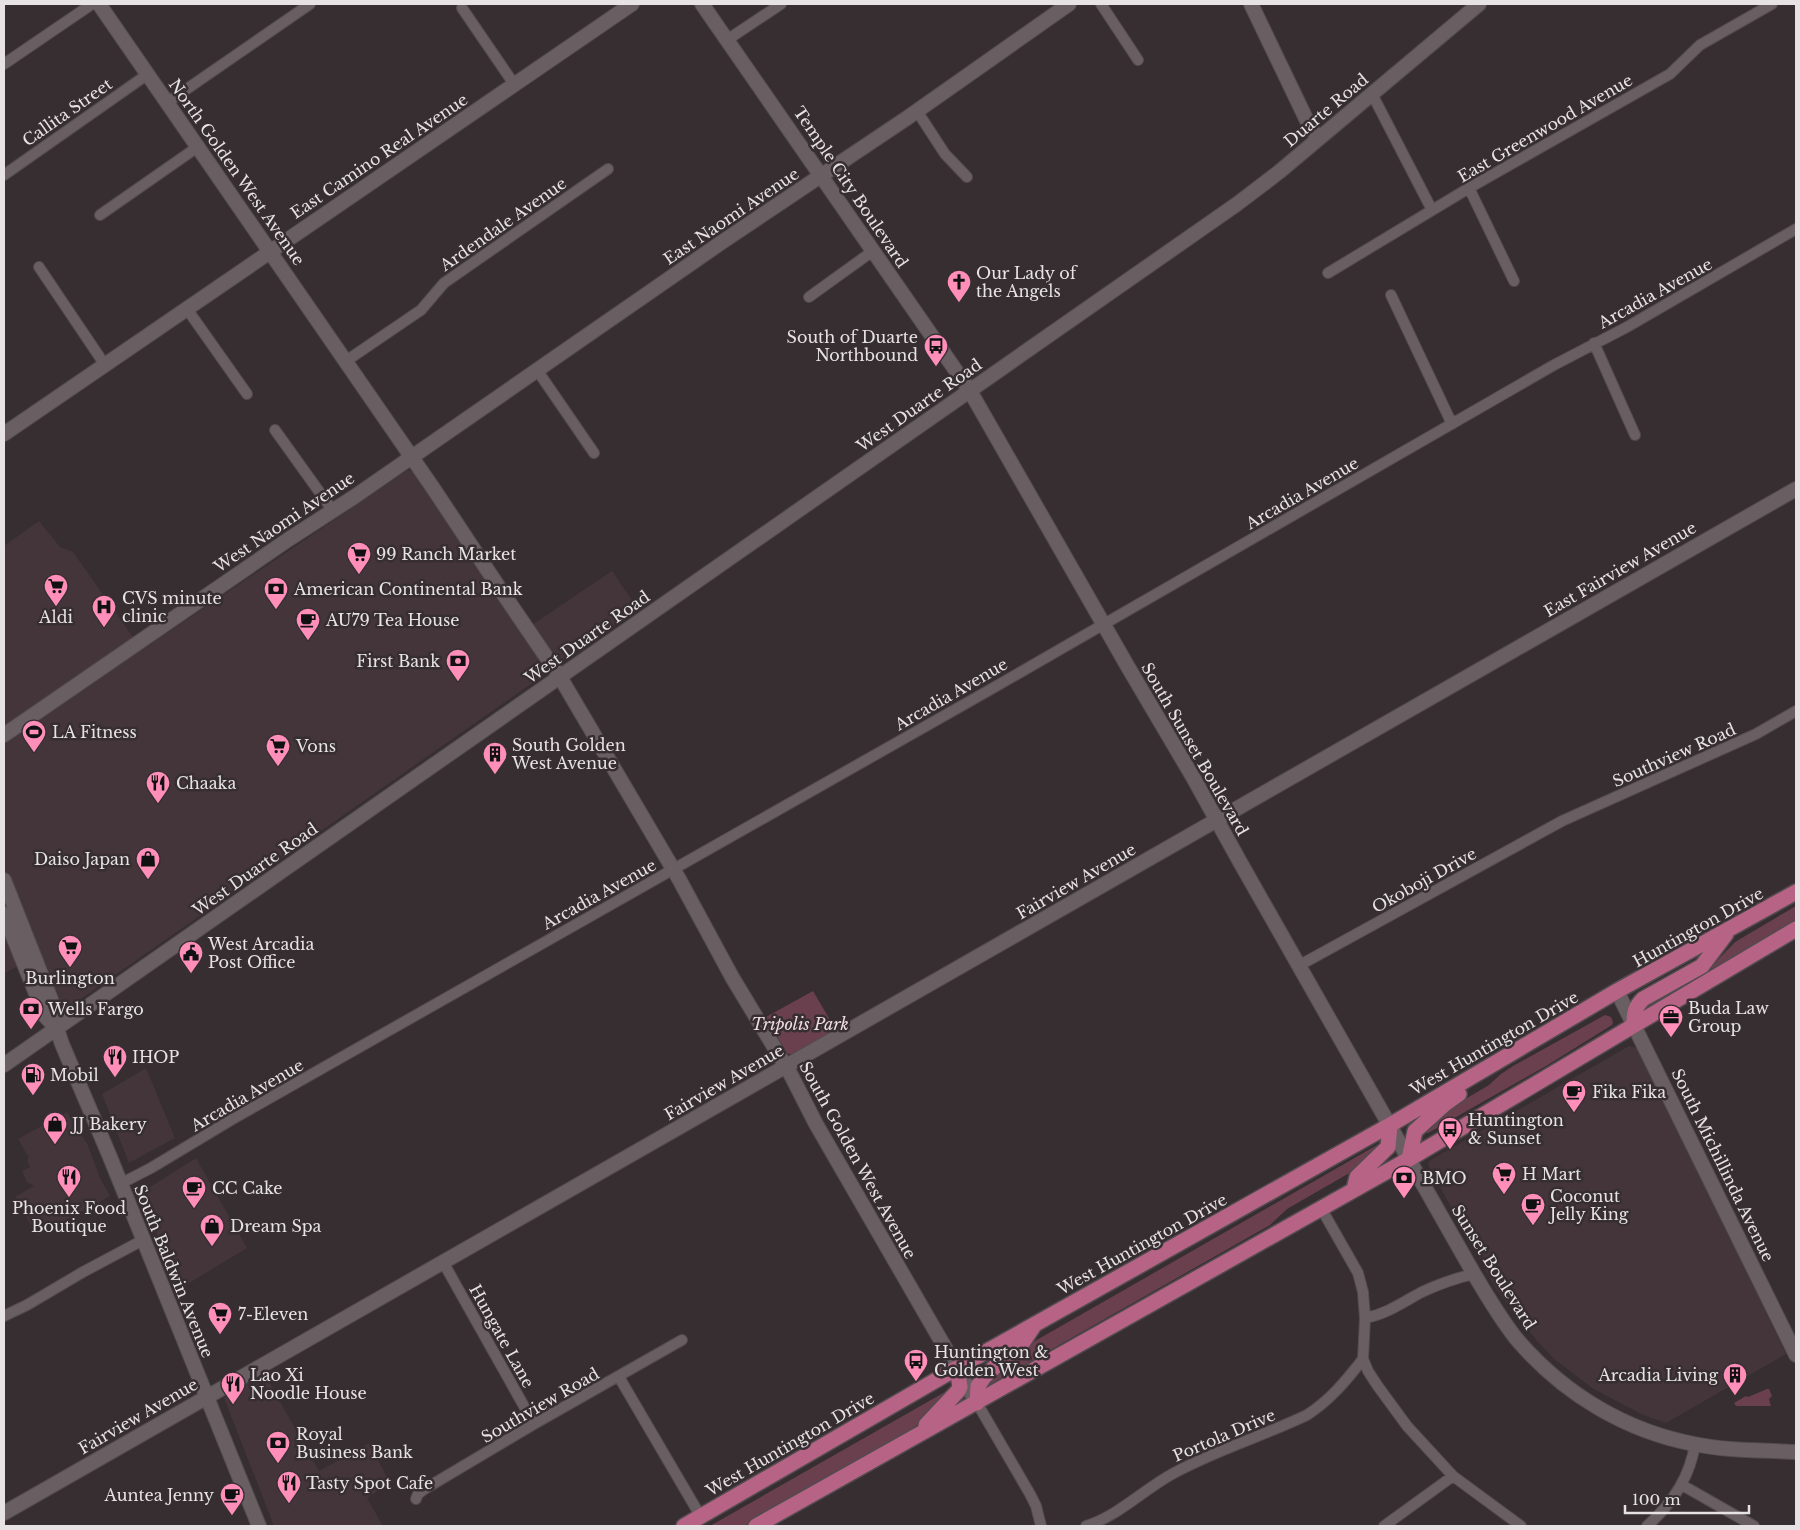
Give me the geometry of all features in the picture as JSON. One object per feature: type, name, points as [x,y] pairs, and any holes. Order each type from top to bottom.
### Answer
[{"type":"main road","name":"Huntington Drive","points":[[1617,991],[1796,892]]},
{"type":"main road","points":[[756,1526],[1409,1159],[1796,929]]},
{"type":"main road","points":[[1634,1024],[1634,1012],[1643,999],[1702,966],[1728,930]]},
{"type":"main road","name":"West Huntington Drive","points":[[684,1526],[957,1368],[1390,1125],[1617,991]]},
{"type":"main road","points":[[1409,1159],[1415,1131],[1445,1104],[1462,1092],[1478,1073]]},
{"type":"main road","points":[[1354,1189],[1357,1177],[1388,1147],[1390,1125]]},
{"type":"main road","points":[[977,1403],[978,1386],[984,1377],[1019,1348],[1035,1324]]},
{"type":"main road","points":[[917,1435],[958,1392],[960,1387],[957,1368]]},
{"type":"street","points":[[168,102],[310,4]]},
{"type":"street","name":"East Camino Real Avenue","points":[[4,434],[632,4]]},
{"type":"street","name":"Temple City Boulevard","points":[[702,4],[970,391]]},
{"type":"street","points":[[728,40],[780,4]]},
{"type":"street","name":"East Naomi Avenue","points":[[411,457],[722,242],[917,111],[1069,4]]},
{"type":"street","points":[[1101,4],[1138,60]]},
{"type":"street","points":[[1252,4],[1310,127],[1318,138]]},
{"type":"street","name":"Duarte Road","points":[[1190,237],[1279,172],[1479,4]]},
{"type":"street","name":"East Greenwood Avenue","points":[[1328,273],[1469,188],[1670,74],[1700,45],[1772,4]]},
{"type":"street","points":[[4,64],[102,5]]},
{"type":"street","name":"North Golden West Avenue","points":[[102,5],[346,361]]},
{"type":"street","points":[[462,8],[514,84]]},
{"type":"street","name":"Callita Street","points":[[4,175],[148,74]]},
{"type":"street","points":[[1372,94],[1432,210]]},
{"type":"street","points":[[917,111],[945,154],[967,177]]},
{"type":"street","points":[[100,214],[199,146]]},
{"type":"street","name":"Ardendale Avenue","points":[[346,361],[421,310],[444,283],[608,169]]},
{"type":"street","points":[[1469,188],[1514,281]]},
{"type":"street","name":"Arcadia Avenue","points":[[120,1184],[1796,229]]},
{"type":"street","name":"West Duarte Road","points":[[4,1066],[1190,237]]},
{"type":"street","points":[[809,297],[873,251]]},
{"type":"street","points":[[39,267],[105,365]]},
{"type":"street","points":[[1391,295],[1452,424]]},
{"type":"street","points":[[187,309],[247,394]]},
{"type":"street","points":[[1594,343],[1635,435]]},
{"type":"street","name":"South Golden West Avenue","points":[[346,361],[560,677],[673,870],[732,977],[786,1066],[816,1124],[977,1403]]},
{"type":"street","points":[[537,370],[594,453]]},
{"type":"street","name":"South Sunset Boulevard","points":[[970,391],[1390,1125]]},
{"type":"street","points":[[275,430],[333,511]]},
{"type":"street","name":"West Naomi Avenue","points":[[4,735],[411,457]]},
{"type":"street","name":"East Fairview Avenue","points":[[1462,680],[1796,489]]},
{"type":"street","name":"Fairview Avenue","points":[[4,1513],[1462,680]]},
{"type":"street","name":"Southview Road","points":[[1562,821],[1756,734],[1796,711]]},
{"type":"street","name":"Okoboji Drive","points":[[1300,965],[1562,821]]},
{"type":"street","name":"South Baldwin Avenue","points":[[4,880],[56,1012],[57,1029],[259,1526]]},
{"type":"street","name":"South Baldwin Avenue","points":[[4,914],[45,1016],[57,1029]]},
{"type":"street","name":"South Michillinda Avenue","points":[[1617,991],[1796,1355]]},
{"type":"street","name":"Sunset Boulevard","points":[[1390,1125],[1501,1318],[1519,1343],[1553,1376],[1597,1408],[1648,1431],[1695,1444],[1794,1451]]},
{"type":"street","points":[[1321,1208],[1358,1274],[1363,1292],[1365,1318],[1363,1359],[1391,1407],[1406,1426],[1453,1476],[1521,1526]]},
{"type":"street","points":[[4,1316],[143,1240]]},
{"type":"street","name":"Hungate Lane","points":[[443,1262],[534,1424]]},
{"type":"street","points":[[1365,1318],[1389,1311],[1422,1293],[1461,1277],[1474,1274]]},
{"type":"street","name":"Southview Road","points":[[416,1499],[423,1490],[682,1340]]},
{"type":"street","name":"Portola Drive","points":[[1086,1526],[1125,1507],[1165,1478],[1192,1463],[1307,1416],[1322,1406],[1338,1391],[1363,1359]]},
{"type":"street","points":[[619,1376],[701,1517]]},
{"type":"street","points":[[977,1403],[1030,1494],[1036,1506],[1041,1526]]},
{"type":"street","points":[[1648,1526],[1682,1485],[1691,1464],[1695,1444]]},
{"type":"street","points":[[1384,1526],[1453,1476]]},
{"type":"street","points":[[1682,1485],[1754,1526]]},
{"type":"shaded area","points":[[408,470],[414,472],[523,631],[612,571],[638,609],[68,1008],[64,1010],[61,1007],[59,997],[42,955],[4,973],[4,546],[39,521],[60,547],[73,552],[142,650]]},
{"type":"shaded area","points":[[1629,1046],[1637,1048],[1650,1071],[1786,1354],[1666,1423],[1643,1415],[1592,1388],[1554,1359],[1540,1344],[1496,1289],[1428,1165],[1429,1161]]},
{"type":"shaded area","points":[[146,1068],[175,1138],[129,1163],[102,1094]]},
{"type":"shaded area","points":[[67,1112],[87,1143],[100,1178],[110,1196],[37,1236],[15,1197],[34,1186],[27,1182],[22,1171],[30,1167],[27,1160],[29,1158],[18,1139]]},
{"type":"shaded area","points":[[196,1158],[247,1248],[181,1288],[139,1194]]},
{"type":"shaded area","points":[[264,1373],[319,1471],[369,1443],[390,1483],[367,1498],[383,1526],[274,1526],[224,1398]]},
{"type":"green space","points":[[1796,906],[1796,921],[1712,969],[1711,967],[1735,942]]},
{"type":"green space","name":"Tripolis Park","points":[[813,991],[836,1030],[792,1055],[787,1053],[766,1017]]},
{"type":"green space","points":[[1605,1015],[1611,1017],[1612,1025],[1546,1066],[1428,1133],[1423,1131],[1435,1117],[1489,1085],[1513,1066]]},
{"type":"green space","points":[[1379,1144],[1381,1145],[1365,1164],[1287,1209],[1270,1225],[987,1386],[985,1382],[1035,1341]]},
{"type":"green space","points":[[952,1388],[933,1413],[905,1434],[744,1526],[710,1526]]},
{"type":"green space","points":[[1769,1389],[1772,1396],[1769,1399],[1771,1406],[1736,1406],[1734,1403],[1746,1396],[1748,1397]]},
{"type":"place","name":"Our Lady of the Angels","points":[[959,303]]},
{"type":"place","name":"South of Duarte Northbound","points":[[936,367]]},
{"type":"place","name":"99 Ranch Market","points":[[359,575]]},
{"type":"place","name":"Aldi","points":[[56,607]]},
{"type":"place","name":"American Continental Bank","points":[[276,610]]},
{"type":"place","name":"CVS minute clinic","points":[[104,628]]},
{"type":"place","name":"AU79 Tea House","points":[[308,641]]},
{"type":"place","name":"First Bank","points":[[458,682]]},
{"type":"place","name":"LA Fitness","points":[[34,753]]},
{"type":"place","name":"Vons","points":[[278,767]]},
{"type":"place","name":"South Golden West Avenue","points":[[495,775]]},
{"type":"place","name":"Chaaka","points":[[158,804]]},
{"type":"place","name":"Daiso Japan","points":[[148,880]]},
{"type":"place","name":"Burlington","points":[[70,968]]},
{"type":"place","name":"West Arcadia Post Office","points":[[191,974]]},
{"type":"place","name":"Wells Fargo","points":[[31,1030]]},
{"type":"place","name":"Buda Law Group","points":[[1671,1038]]},
{"type":"place","name":"IHOP","points":[[115,1078]]},
{"type":"place","name":"Mobil","points":[[33,1096]]},
{"type":"place","name":"Fika Fika","points":[[1574,1113]]},
{"type":"place","name":"JJ Bakery","points":[[55,1145]]},
{"type":"place","name":"Huntington & Sunset","points":[[1450,1150]]},
{"type":"place","name":"H Mart","points":[[1504,1195]]},
{"type":"place","name":"Phoenix Food Boutique","points":[[69,1198]]},
{"type":"place","name":"BMO","points":[[1404,1199]]},
{"type":"place","name":"CC Cake","points":[[194,1209]]},
{"type":"place","name":"Coconut Jelly King","points":[[1533,1226]]},
{"type":"place","name":"Dream Spa","points":[[212,1247]]},
{"type":"place","name":"7-Eleven","points":[[220,1335]]},
{"type":"place","name":"Huntington & Golden West","points":[[916,1382]]},
{"type":"place","name":"Arcadia Living","points":[[1735,1396]]},
{"type":"place","name":"Lao Xi Noodle House","points":[[233,1405]]},
{"type":"place","name":"Royal Business Bank","points":[[278,1464]]},
{"type":"place","name":"Tasty Spot Cafe","points":[[289,1504]]},
{"type":"place","name":"Auntea Jenny","points":[[232,1516]]}]
